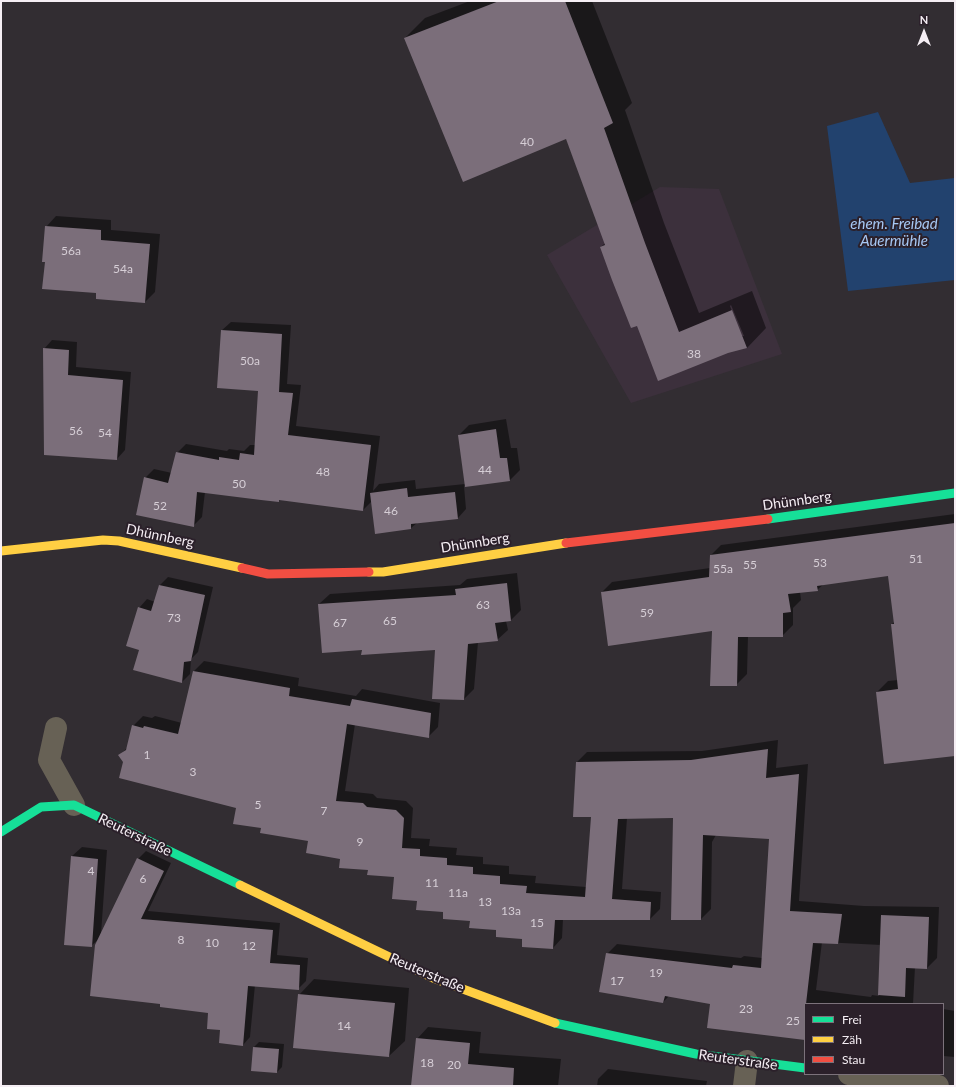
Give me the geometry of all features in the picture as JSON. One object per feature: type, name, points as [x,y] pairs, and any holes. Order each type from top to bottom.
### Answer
[{"type":"street","name":"Dhünnberg","points":[[1,551],[103,540],[268,574],[382,572],[581,540],[772,519],[955,493]]},
{"type":"street","points":[[56,728],[49,760],[74,805]]},
{"type":"street","name":"Reuterstraße","points":[[1,832],[41,807],[74,805],[433,978],[558,1024],[696,1054],[804,1068]]},
{"type":"street","points":[[744,1086],[747,1061]]},
{"type":"street","points":[[856,1075],[938,1086]]},
{"type":"shaded area","points":[[660,187],[719,189],[782,354],[631,403],[547,255]]},
{"type":"water","name":"ehem. Freibad Auermühle","points":[[878,112],[910,183],[955,178],[955,280],[848,291],[827,126]]},
{"type":"building","points":[[499,1],[565,1],[613,123],[604,128],[645,243],[679,332],[732,310],[747,348],[728,353],[658,381],[637,326],[631,328],[612,280],[600,247],[605,245],[566,139],[463,182],[404,38]]},
{"type":"building","points":[[45,226],[101,230],[101,240],[150,244],[145,303],[96,299],[96,293],[42,289],[45,262],[42,262]]},
{"type":"building","points":[[221,330],[282,334],[279,392],[293,393],[288,435],[371,445],[363,511],[279,500],[279,502],[197,492],[194,527],[136,515],[144,477],[168,483],[176,452],[219,460],[219,457],[239,460],[240,453],[254,455],[258,391],[217,388]]},
{"type":"building","points":[[43,348],[69,350],[68,375],[123,380],[117,460],[44,455]]},
{"type":"building","points":[[496,429],[500,458],[507,458],[510,481],[465,487],[458,435]]},
{"type":"building","points":[[407,488],[408,497],[455,492],[458,519],[411,524],[411,529],[375,534],[370,493]]},
{"type":"building","points":[[955,523],[955,756],[884,764],[876,692],[898,689],[891,624],[894,624],[888,576],[817,586],[818,591],[788,594],[791,612],[783,613],[783,637],[738,637],[737,686],[710,686],[712,631],[608,646],[601,592],[709,577],[710,555]]},
{"type":"building","points":[[507,583],[511,621],[495,623],[498,641],[468,644],[464,700],[432,699],[435,650],[361,655],[362,650],[322,653],[318,604],[456,595],[455,589]]},
{"type":"building","points":[[159,585],[205,595],[191,661],[184,662],[182,683],[133,670],[139,650],[126,646],[138,607],[151,611]]},
{"type":"building","points":[[193,671],[290,688],[289,696],[350,706],[352,699],[431,713],[429,738],[347,724],[336,801],[363,803],[367,807],[396,810],[404,818],[402,848],[420,849],[420,856],[447,858],[447,865],[473,867],[473,874],[500,876],[500,884],[527,886],[526,893],[585,897],[591,817],[573,817],[576,762],[691,760],[768,749],[766,778],[799,774],[790,911],[842,914],[838,944],[813,943],[806,1003],[804,1003],[804,1040],[707,1028],[710,1004],[665,996],[663,1003],[599,992],[606,953],[732,968],[733,965],[761,968],[769,839],[703,835],[701,920],[671,920],[673,818],[618,819],[612,899],[651,902],[650,920],[555,920],[553,949],[522,947],[522,939],[496,937],[496,930],[469,928],[470,921],[443,919],[443,912],[416,910],[417,901],[392,899],[394,877],[367,875],[368,870],[339,868],[340,859],[306,853],[308,841],[260,833],[261,828],[233,824],[236,808],[119,778],[123,762],[118,755],[126,750],[132,725],[143,728],[144,726],[178,734]]},
{"type":"building","points":[[71,856],[98,859],[92,947],[64,945]]},
{"type":"building","points":[[137,858],[164,871],[141,919],[273,930],[270,963],[300,965],[299,990],[248,986],[243,1046],[219,1043],[220,1030],[207,1029],[208,1013],[160,1007],[160,1004],[90,996],[95,945]]},
{"type":"building","points":[[881,915],[929,917],[927,969],[906,968],[905,997],[878,995]]},
{"type":"building","points":[[298,994],[395,1003],[389,1057],[293,1048]]},
{"type":"building","points":[[416,1038],[470,1043],[468,1064],[514,1068],[513,1086],[411,1086]]},
{"type":"building","points":[[253,1047],[279,1049],[277,1073],[251,1071]]},
{"type":"traffic: fast","points":[[768,519],[955,493]]},
{"type":"traffic: fast","points":[[1,832],[41,807],[74,805],[240,885]]},
{"type":"traffic: fast","points":[[555,1023],[696,1054],[804,1068]]},
{"type":"traffic: slow","points":[[1,551],[103,540],[119,541],[242,568]]},
{"type":"traffic: slow","points":[[369,572],[383,572],[566,543]]},
{"type":"traffic: slow","points":[[240,885],[433,978],[555,1023]]},
{"type":"traffic: jam","points":[[566,543],[768,519]]},
{"type":"traffic: jam","points":[[242,568],[268,574],[369,572]]}]
